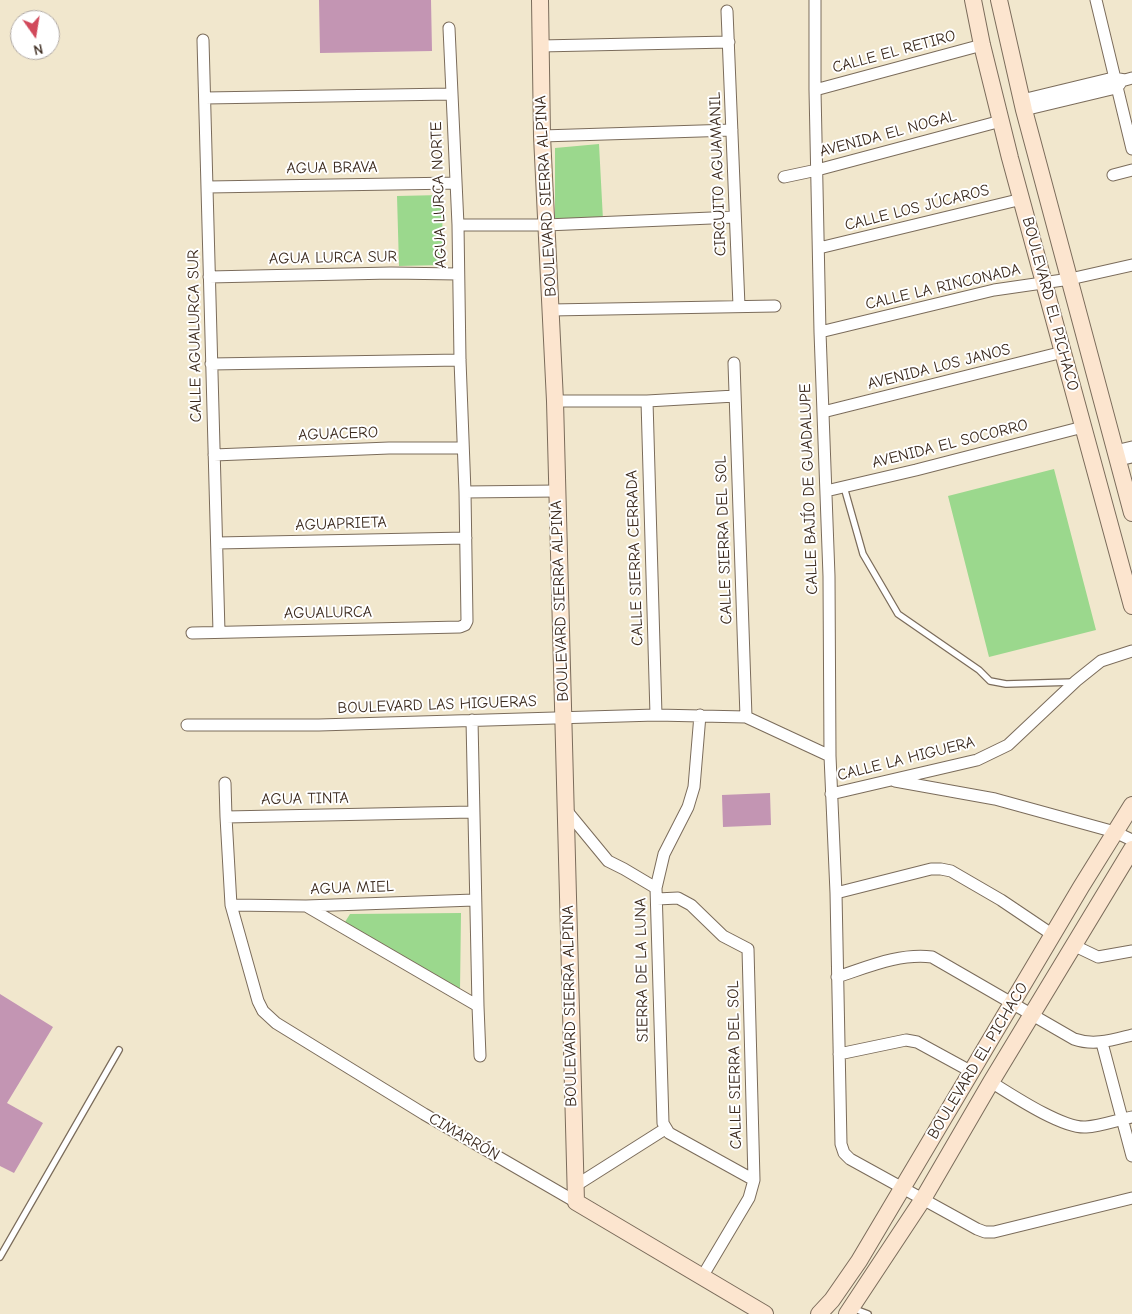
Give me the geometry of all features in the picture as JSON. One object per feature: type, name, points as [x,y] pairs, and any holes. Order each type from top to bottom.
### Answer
[{"type":"street","name":"BOULEVARD SIERRA ALPINA","points":[[540,0],[542,136],[555,401],[576,1194]]},
{"type":"street","name":"CALLE BAJÍO DE GUADALUPE","points":[[814,0],[820,332],[830,576],[830,756],[836,893],[841,1144],[844,1152],[850,1159],[902,1188]]},
{"type":"street","name":"BOULEVARD EL PICHACO","points":[[973,0],[1001,121],[1132,606]]},
{"type":"street","name":"BOULEVARD EL PICHACO","points":[[999,0],[1023,105],[1070,279],[1122,456],[1132,513]]},
{"type":"street","points":[[1096,0],[1132,149]]},
{"type":"street","name":"CIRCUITO AGUAMANIL","points":[[727,11],[738,306]]},
{"type":"street","name":"AGUA LURCA NORTE","points":[[449,28],[458,225],[466,538],[467,621],[465,626]]},
{"type":"street","name":"CALLE AGUALURCA SUR","points":[[203,40],[219,632]]},
{"type":"street","points":[[540,46],[729,42]]},
{"type":"street","name":"CALLE EL RETIRO","points":[[815,90],[982,45]]},
{"type":"street","points":[[1023,105],[1129,79]]},
{"type":"street","points":[[205,98],[451,94]]},
{"type":"street","name":"AVENIDA EL NOGAL","points":[[784,177],[1001,121]]},
{"type":"street","points":[[542,136],[732,130]]},
{"type":"street","points":[[1114,175],[1132,170]]},
{"type":"street","name":"AGUA BRAVA","points":[[208,187],[456,183]]},
{"type":"street","name":"CALLE LOS JÚCAROS","points":[[819,248],[1022,199]]},
{"type":"street","points":[[458,225],[546,225],[735,217]]},
{"type":"street","name":"CALLE LA RINCONADA","points":[[820,332],[994,290],[1070,279],[1132,265]]},
{"type":"street","name":"AGUA LURCA SUR","points":[[209,277],[391,273],[458,274]]},
{"type":"street","points":[[551,310],[774,306]]},
{"type":"street","name":"AVENIDA LOS JANOS","points":[[823,412],[1062,352]]},
{"type":"street","points":[[211,364],[460,360]]},
{"type":"street","name":"CALLE SIERRA DEL SOL","points":[[734,363],[746,716]]},
{"type":"street","points":[[555,401],[647,401],[735,396]]},
{"type":"street","name":"CALLE SIERRA CERRADA","points":[[647,401],[656,715]]},
{"type":"street","name":"AVENIDA EL SOCORRO","points":[[826,492],[1083,427]]},
{"type":"street","points":[[1122,456],[1132,446]]},
{"type":"street","name":"AGUACERO","points":[[214,454],[388,448],[463,448]]},
{"type":"street","points":[[465,492],[557,491]]},
{"type":"street","name":"AGUAPRIETA","points":[[217,543],[466,538]]},
{"type":"street","name":"AGUALURCA","points":[[192,633],[460,628],[465,626]]},
{"type":"street","name":"CALLE LA HIGUERA","points":[[831,794],[978,760],[1008,745],[1076,682],[1102,661],[1132,651]]},
{"type":"street","name":"BOULEVARD LAS HIGUERAS","points":[[187,725],[319,725],[656,715],[746,716],[830,756]]},
{"type":"street","name":"SIERRA DE LA LUNA","points":[[665,1129],[663,1123],[656,893],[664,854],[688,807],[693,792],[700,715]]},
{"type":"street","points":[[472,720],[474,900],[480,1056]]},
{"type":"street","points":[[888,780],[995,799],[1115,832],[1132,840]]},
{"type":"street","points":[[225,783],[227,865],[231,905]]},
{"type":"street","name":"BOULEVARD EL PICHACO","points":[[819,1314],[832,1300],[859,1261],[1132,805]]},
{"type":"street","points":[[566,810],[608,861],[624,869],[656,893]]},
{"type":"street","name":"AGUA TINTA","points":[[226,817],[472,812]]},
{"type":"street","name":"BOULEVARD EL PICHACO","points":[[849,1311],[923,1199],[991,1082],[1126,867],[1132,849]]},
{"type":"street","points":[[836,893],[930,869],[941,869],[952,872],[1001,900],[1053,935]]},
{"type":"street","name":"CALLE SIERRA DEL SOL","points":[[656,893],[678,898],[691,905],[723,936],[748,949],[754,1180]]},
{"type":"street","name":"AGUA MIEL","points":[[231,905],[306,906],[474,900]]},
{"type":"street","name":"CIMARRÓN","points":[[231,905],[258,1001],[263,1011],[276,1023],[424,1114],[576,1194],[702,1277],[765,1314]]},
{"type":"street","points":[[306,906],[478,1006]]},
{"type":"street","points":[[1075,946],[1098,957],[1132,951]]},
{"type":"street","points":[[837,977],[898,958],[918,955],[932,957],[1032,1016],[1084,1043],[1102,1043],[1132,1035]]},
{"type":"street","points":[[839,1054],[906,1040],[917,1042],[972,1072]]},
{"type":"street","points":[[1102,1043],[1127,1118],[1132,1156]]},
{"type":"street","points":[[991,1082],[1040,1110],[1075,1127],[1086,1128],[1127,1118]]},
{"type":"street","points":[[576,1194],[665,1129],[668,1133],[754,1180],[749,1198],[702,1277]]},
{"type":"street","points":[[902,1188],[985,1232],[994,1232],[1132,1198]]},
{"type":"lane","points":[[844,487],[863,554],[898,614],[980,670],[990,681],[1006,684],[1076,682]]},
{"type":"lane","points":[[0,1257],[119,1050]]},
{"type":"lane","points":[[849,1311],[868,1314]]},
{"type":"green space","points":[[599,144],[603,220],[555,218],[555,148]]},
{"type":"green space","points":[[442,195],[443,265],[399,266],[397,196]]},
{"type":"green space","points":[[1054,469],[1096,630],[989,657],[948,496]]},
{"type":"green space","points":[[461,913],[460,991],[345,922],[350,914]]},
{"type":"building","points":[[319,0],[431,0],[432,51],[320,53]]},
{"type":"building","points":[[770,793],[771,825],[723,827],[722,795]]},
{"type":"building","points":[[0,994],[53,1027],[7,1103],[43,1123],[14,1173],[0,1166]]}]
